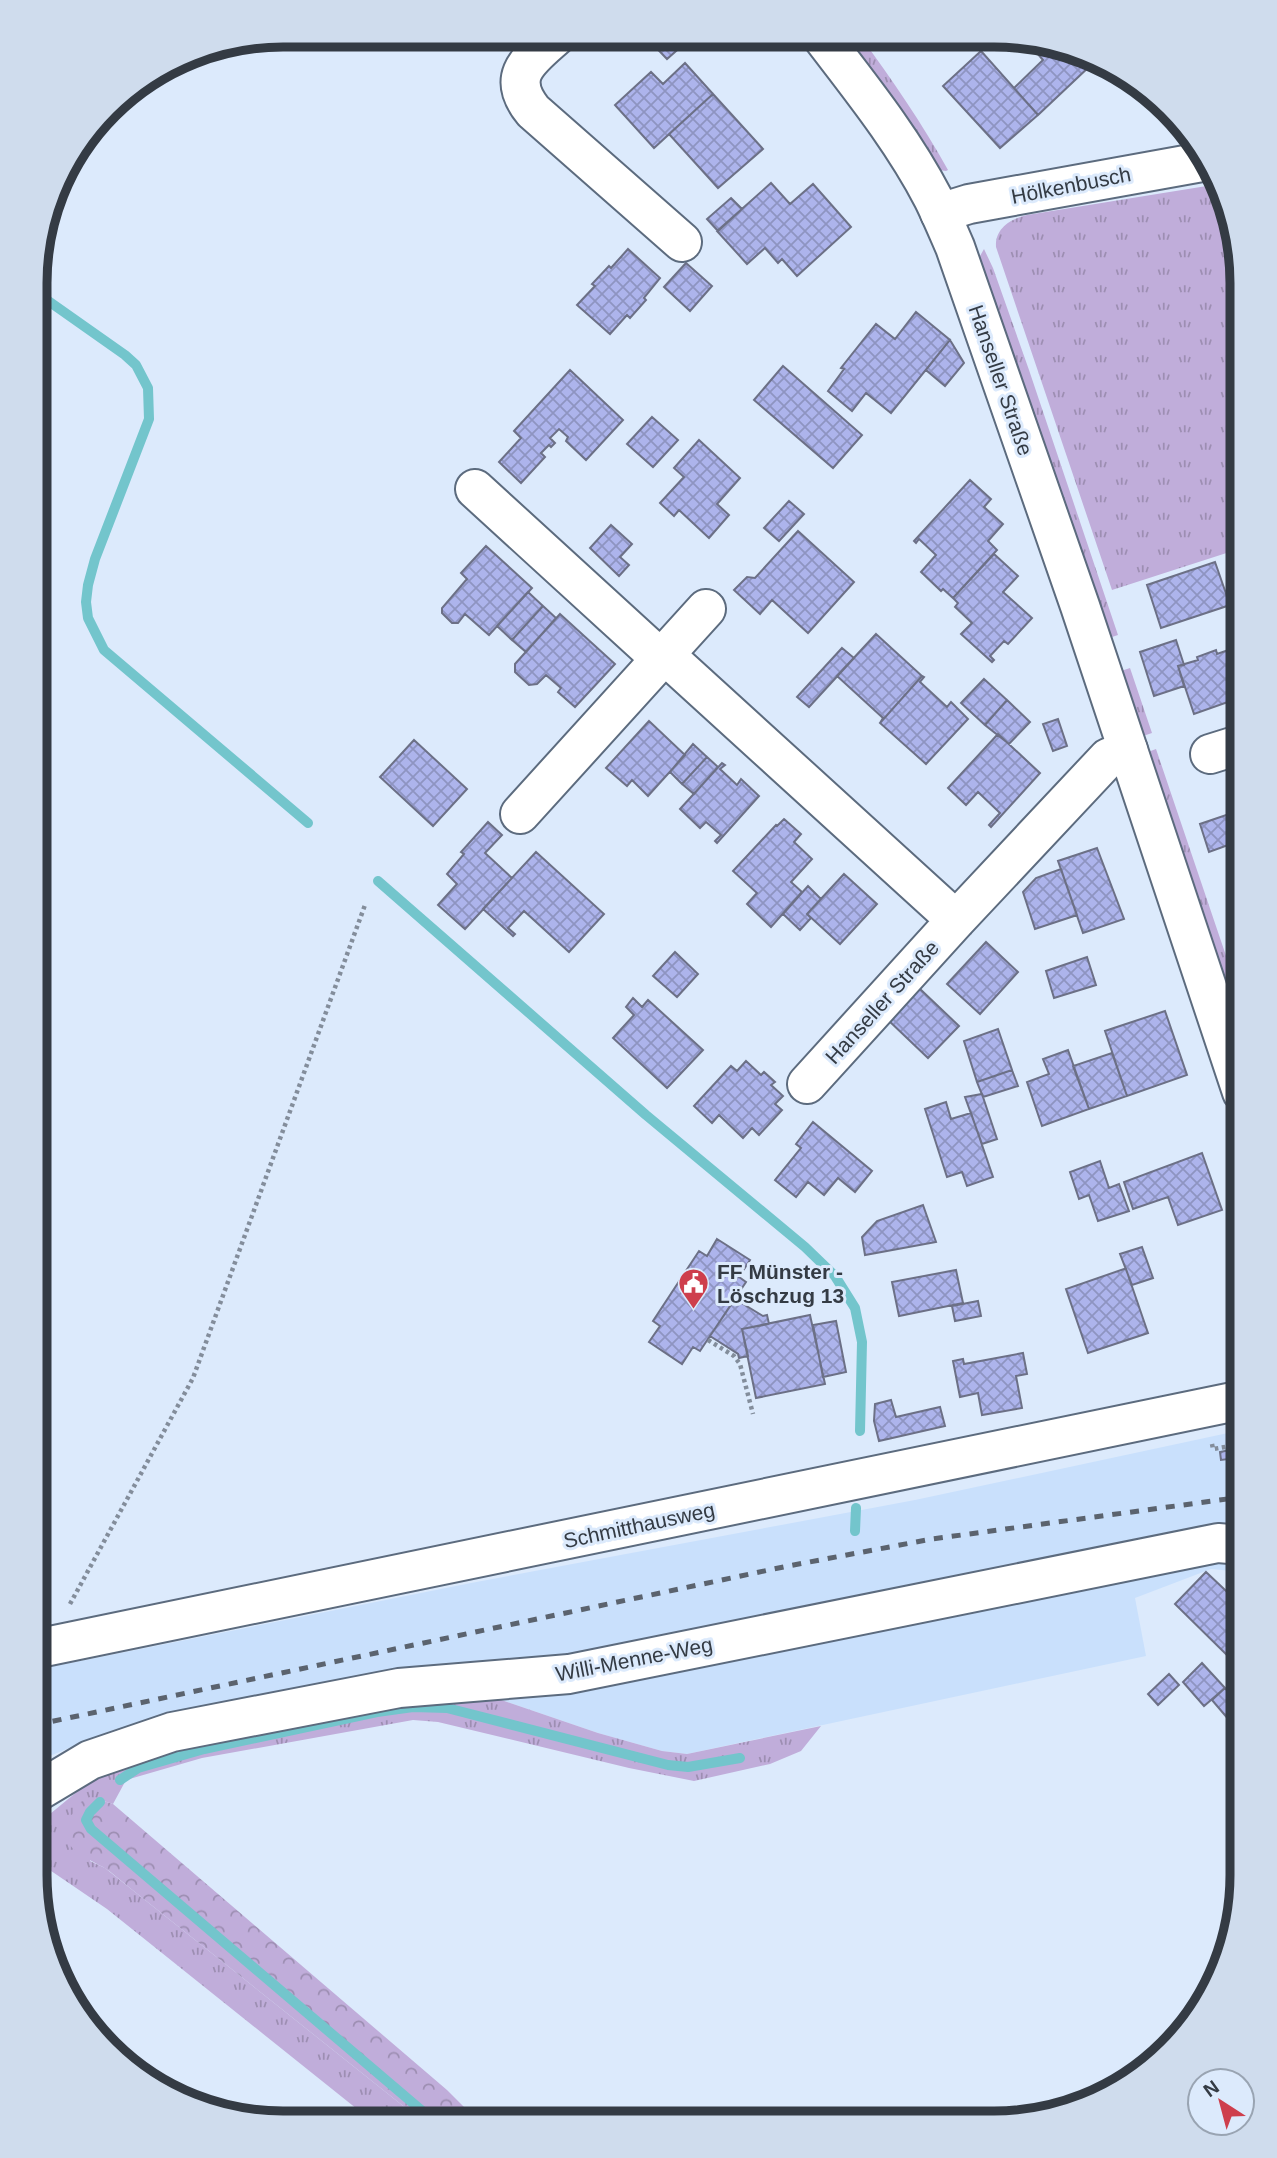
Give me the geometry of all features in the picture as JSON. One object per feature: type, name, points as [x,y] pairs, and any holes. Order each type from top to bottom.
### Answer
[{"type":"street","points":[[544,47],[528,61],[522,72],[519,83],[524,99],[533,111],[682,242]]},
{"type":"street","name":"Hanseller Straße","points":[[829,47],[893,134],[920,175],[940,213],[972,295],[1230,1055]]},
{"type":"street","name":"Hölkenbusch","points":[[940,213],[970,204],[1196,163]]},
{"type":"street","points":[[475,489],[956,920]]},
{"type":"street","points":[[520,814],[706,609]]},
{"type":"street","name":"Hanseller Straße","points":[[807,1084],[1108,758],[1128,750]]},
{"type":"street","name":"Schmitthausweg","points":[[47,1646],[1229,1403]]},
{"type":"street","name":"Willi-Menne-Weg","points":[[47,1786],[90,1760],[172,1732],[399,1688],[569,1674],[1219,1543],[1229,1544]]},
{"type":"path","points":[[47,1638],[193,1378],[365,905]]},
{"type":"path","points":[[708,1340],[734,1356],[740,1364],[753,1414]]},
{"type":"shaded area","points":[[1229,1433],[1229,1571],[1211,1569],[1135,1598],[1146,1656],[687,1754],[662,1751],[598,1733],[484,1694],[560,1658],[513,1658],[443,1665],[161,1718],[113,1730],[47,1757],[47,1668],[471,1583],[915,1500]]},
{"type":"green space","points":[[853,47],[868,47],[928,135],[948,170],[939,170]]},
{"type":"green space","points":[[1208,186],[1225,238],[1230,284],[1230,552],[1112,590],[996,247],[998,235],[1005,225],[1027,215]]},
{"type":"green space","points":[[984,249],[1029,370],[1118,635],[1109,638],[1007,334],[981,266],[980,256]]},
{"type":"green space","points":[[1130,668],[1152,733],[1143,736],[1121,671]]},
{"type":"green space","points":[[1156,749],[1230,966],[1230,995],[1148,752]]},
{"type":"green space","points":[[484,1694],[598,1733],[662,1751],[687,1754],[821,1726],[801,1751],[770,1764],[694,1781],[438,1722],[413,1720],[202,1758],[126,1780],[113,1804],[97,1799],[90,1861],[105,1868],[409,2111],[360,2111],[107,1909],[47,1868],[47,1816],[96,1776],[189,1738]]},
{"type":"green space","points":[[97,1799],[113,1804],[447,2090],[468,2111],[410,2111],[114,1874],[72,1848],[67,1841],[67,1825],[82,1801]]},
{"type":"building","points":[[656,47],[681,47],[667,59]]},
{"type":"building","points":[[981,51],[1038,115],[1000,148],[943,86]]},
{"type":"building","points":[[1035,51],[1089,67],[1038,115],[1014,88],[1043,60]]},
{"type":"building","points":[[685,63],[713,94],[654,148],[615,105],[651,72],[663,84]]},
{"type":"building","points":[[713,94],[763,149],[718,188],[669,134]]},
{"type":"building","points":[[771,183],[790,204],[813,184],[851,227],[797,276],[782,259],[778,263],[765,248],[747,264],[717,231]]},
{"type":"building","points":[[731,198],[742,209],[718,231],[707,219]]},
{"type":"building","points":[[628,249],[660,278],[630,318],[627,315],[610,334],[577,305],[595,286],[592,284]]},
{"type":"building","points":[[686,263],[712,286],[690,311],[664,287]]},
{"type":"building","points":[[916,312],[950,340],[891,413],[866,393],[852,411],[828,391],[844,369],[841,368],[876,324],[895,339]]},
{"type":"building","points":[[950,340],[964,363],[945,386],[926,370]]},
{"type":"building","points":[[783,366],[862,435],[833,468],[754,400]]},
{"type":"building","points":[[570,370],[623,420],[586,460],[566,441],[568,437],[559,429],[550,438],[555,443],[541,453],[545,457],[521,483],[499,462],[521,438],[514,431]]},
{"type":"building","points":[[652,417],[678,440],[653,467],[627,444]]},
{"type":"building","points":[[699,440],[740,478],[717,504],[729,515],[709,538],[679,510],[674,516],[660,503],[684,477],[674,468]]},
{"type":"building","points":[[970,480],[991,499],[984,507],[1003,524],[988,541],[997,550],[953,598],[943,589],[941,591],[921,572],[936,555],[919,539],[916,543],[914,541]]},
{"type":"building","points":[[789,501],[804,514],[779,541],[764,528]]},
{"type":"building","points":[[611,525],[632,544],[620,557],[629,565],[619,576],[590,548]]},
{"type":"building","points":[[798,531],[854,582],[808,633],[772,600],[760,614],[734,590],[747,577],[755,578]]},
{"type":"building","points":[[486,546],[532,588],[489,635],[465,614],[458,623],[452,623],[442,613],[442,608],[467,579],[461,573]]},
{"type":"building","points":[[994,554],[1018,576],[1003,592],[1032,618],[1008,644],[1004,641],[990,656],[994,660],[992,662],[961,634],[972,623],[955,607],[958,603],[953,598]]},
{"type":"building","points":[[1215,562],[1230,605],[1161,628],[1147,585]]},
{"type":"building","points":[[528,592],[543,606],[512,640],[497,626]]},
{"type":"building","points":[[543,606],[556,618],[526,652],[512,640]]},
{"type":"building","points":[[560,614],[615,664],[575,707],[558,692],[561,688],[546,675],[537,684],[529,685],[515,672],[515,664]]},
{"type":"building","points":[[876,634],[922,676],[880,723],[883,718],[837,676]]},
{"type":"building","points":[[1176,640],[1184,665],[1178,666],[1184,686],[1154,696],[1140,652]]},
{"type":"building","points":[[842,648],[854,658],[809,707],[797,697]]},
{"type":"building","points":[[1216,650],[1217,654],[1230,650],[1230,701],[1194,714],[1178,666],[1198,660],[1197,657]]},
{"type":"building","points":[[922,676],[924,677],[920,682],[947,707],[951,702],[968,719],[926,764],[880,723]]},
{"type":"building","points":[[984,679],[1007,700],[985,725],[961,703]]},
{"type":"building","points":[[1007,700],[1030,722],[1009,744],[985,725]]},
{"type":"building","points":[[1058,719],[1067,746],[1053,751],[1043,724]]},
{"type":"building","points":[[649,721],[685,755],[648,796],[632,780],[627,786],[606,768]]},
{"type":"building","points":[[998,734],[1040,773],[991,827],[989,825],[1000,813],[978,792],[966,805],[948,788]]},
{"type":"building","points":[[414,740],[467,789],[433,826],[380,777]]},
{"type":"building","points":[[693,744],[707,757],[682,784],[670,772]]},
{"type":"building","points":[[707,757],[718,767],[694,794],[682,784]]},
{"type":"building","points":[[722,763],[725,765],[720,769],[737,785],[741,779],[759,796],[717,843],[715,841],[721,835],[706,822],[700,828],[680,809]]},
{"type":"building","points":[[1230,814],[1230,844],[1209,852],[1200,824]]},
{"type":"building","points":[[784,819],[801,834],[794,842],[812,859],[791,882],[802,892],[771,927],[747,904],[757,893],[733,871]]},
{"type":"building","points":[[488,822],[502,835],[485,853],[512,878],[465,929],[438,905],[457,884],[447,874],[464,854],[461,852]]},
{"type":"building","points":[[1097,848],[1124,919],[1083,933],[1058,861]]},
{"type":"building","points":[[536,852],[604,914],[569,952],[524,911],[508,928],[515,934],[513,936],[483,909]]},
{"type":"building","points":[[1061,869],[1077,915],[1035,929],[1023,892],[1036,878]]},
{"type":"building","points":[[844,874],[877,904],[840,944],[807,914]]},
{"type":"building","points":[[808,886],[821,899],[807,914],[811,918],[800,930],[783,914]]},
{"type":"building","points":[[986,942],[1018,972],[980,1014],[947,984]]},
{"type":"building","points":[[675,952],[698,974],[677,997],[653,976]]},
{"type":"building","points":[[1087,957],[1096,985],[1054,998],[1046,971]]},
{"type":"building","points":[[919,988],[959,1026],[928,1058],[888,1020]]},
{"type":"building","points":[[633,998],[642,1007],[648,1000],[703,1050],[667,1088],[613,1038],[634,1015],[626,1007]]},
{"type":"building","points":[[1165,1011],[1187,1075],[1127,1096],[1105,1031]]},
{"type":"building","points":[[998,1029],[1012,1070],[977,1082],[964,1041]]},
{"type":"building","points":[[1068,1050],[1089,1109],[1042,1126],[1027,1082],[1049,1074],[1043,1059]]},
{"type":"building","points":[[1112,1053],[1127,1096],[1089,1109],[1073,1066]]},
{"type":"building","points":[[746,1061],[761,1075],[764,1072],[775,1082],[771,1085],[783,1096],[775,1104],[782,1110],[759,1135],[752,1128],[743,1138],[719,1115],[712,1123],[694,1106],[731,1066],[737,1071]]},
{"type":"building","points":[[1012,1070],[1018,1086],[983,1097],[977,1082]]},
{"type":"building","points":[[982,1094],[997,1139],[982,1144],[965,1097]]},
{"type":"building","points":[[946,1102],[951,1119],[971,1113],[993,1177],[967,1186],[962,1172],[947,1177],[925,1109]]},
{"type":"building","points":[[813,1122],[872,1171],[855,1192],[838,1178],[824,1195],[808,1182],[796,1197],[775,1180],[801,1148],[796,1144]]},
{"type":"building","points":[[1202,1153],[1222,1210],[1178,1225],[1168,1197],[1133,1209],[1124,1182]]},
{"type":"building","points":[[1100,1161],[1109,1188],[1119,1184],[1129,1211],[1098,1221],[1089,1195],[1079,1199],[1070,1172]]},
{"type":"building","points":[[923,1205],[936,1242],[865,1255],[862,1237],[877,1221]]},
{"type":"building","name":"FF Münster - Löschzug 13","points":[[717,1239],[750,1260],[739,1277],[746,1282],[700,1351],[693,1347],[682,1364],[649,1342],[660,1326],[653,1321],[699,1251],[707,1256]]},
{"type":"building","points":[[1142,1247],[1153,1278],[1132,1285],[1120,1254]]},
{"type":"building","points":[[1124,1269],[1148,1333],[1088,1353],[1066,1289]]},
{"type":"building","points":[[956,1270],[963,1303],[899,1316],[892,1282]]},
{"type":"building","points":[[735,1299],[763,1316],[767,1315],[769,1324],[742,1329],[748,1356],[739,1358],[738,1354],[710,1336]]},
{"type":"building","points":[[978,1301],[981,1316],[955,1321],[952,1306]]},
{"type":"building","points":[[810,1315],[825,1384],[756,1398],[742,1329]]},
{"type":"building","points":[[836,1321],[846,1372],[823,1377],[813,1325]]},
{"type":"building","points":[[1023,1353],[1027,1374],[1016,1376],[1022,1408],[982,1415],[978,1393],[960,1397],[953,1361],[963,1359],[964,1364]]},
{"type":"building","points":[[891,1400],[896,1417],[940,1407],[945,1426],[879,1441],[874,1421],[875,1404]]},
{"type":"building","points":[[1229,1450],[1229,1459],[1221,1460],[1220,1452]]},
{"type":"building","points":[[1206,1572],[1229,1594],[1229,1657],[1175,1604]]},
{"type":"building","points":[[1202,1663],[1225,1688],[1204,1706],[1183,1682]]},
{"type":"building","points":[[1169,1674],[1179,1685],[1158,1705],[1148,1694]]},
{"type":"building","points":[[1225,1688],[1229,1693],[1229,1720],[1212,1700]]},
{"type":"waterway","points":[[47,300],[125,355],[136,365],[148,388],[149,419],[95,559],[88,585],[88,618],[104,650],[308,823]]},
{"type":"waterway","points":[[378,881],[646,1115],[805,1247],[835,1276],[855,1308],[862,1342],[860,1431]]},
{"type":"waterway","points":[[855,1531],[856,1508]]},
{"type":"waterway","points":[[120,1780],[138,1768],[204,1749],[377,1712],[413,1707],[447,1708],[668,1765],[688,1767],[740,1758]]},
{"type":"waterway","points":[[100,1802],[86,1820],[91,1829],[422,2111]]},
{"type":"railway","points":[[47,1722],[788,1566],[932,1539],[1229,1499]]},
{"type":"place","name":"FF Münster - Löschzug 13","points":[[694,1310]]}]
